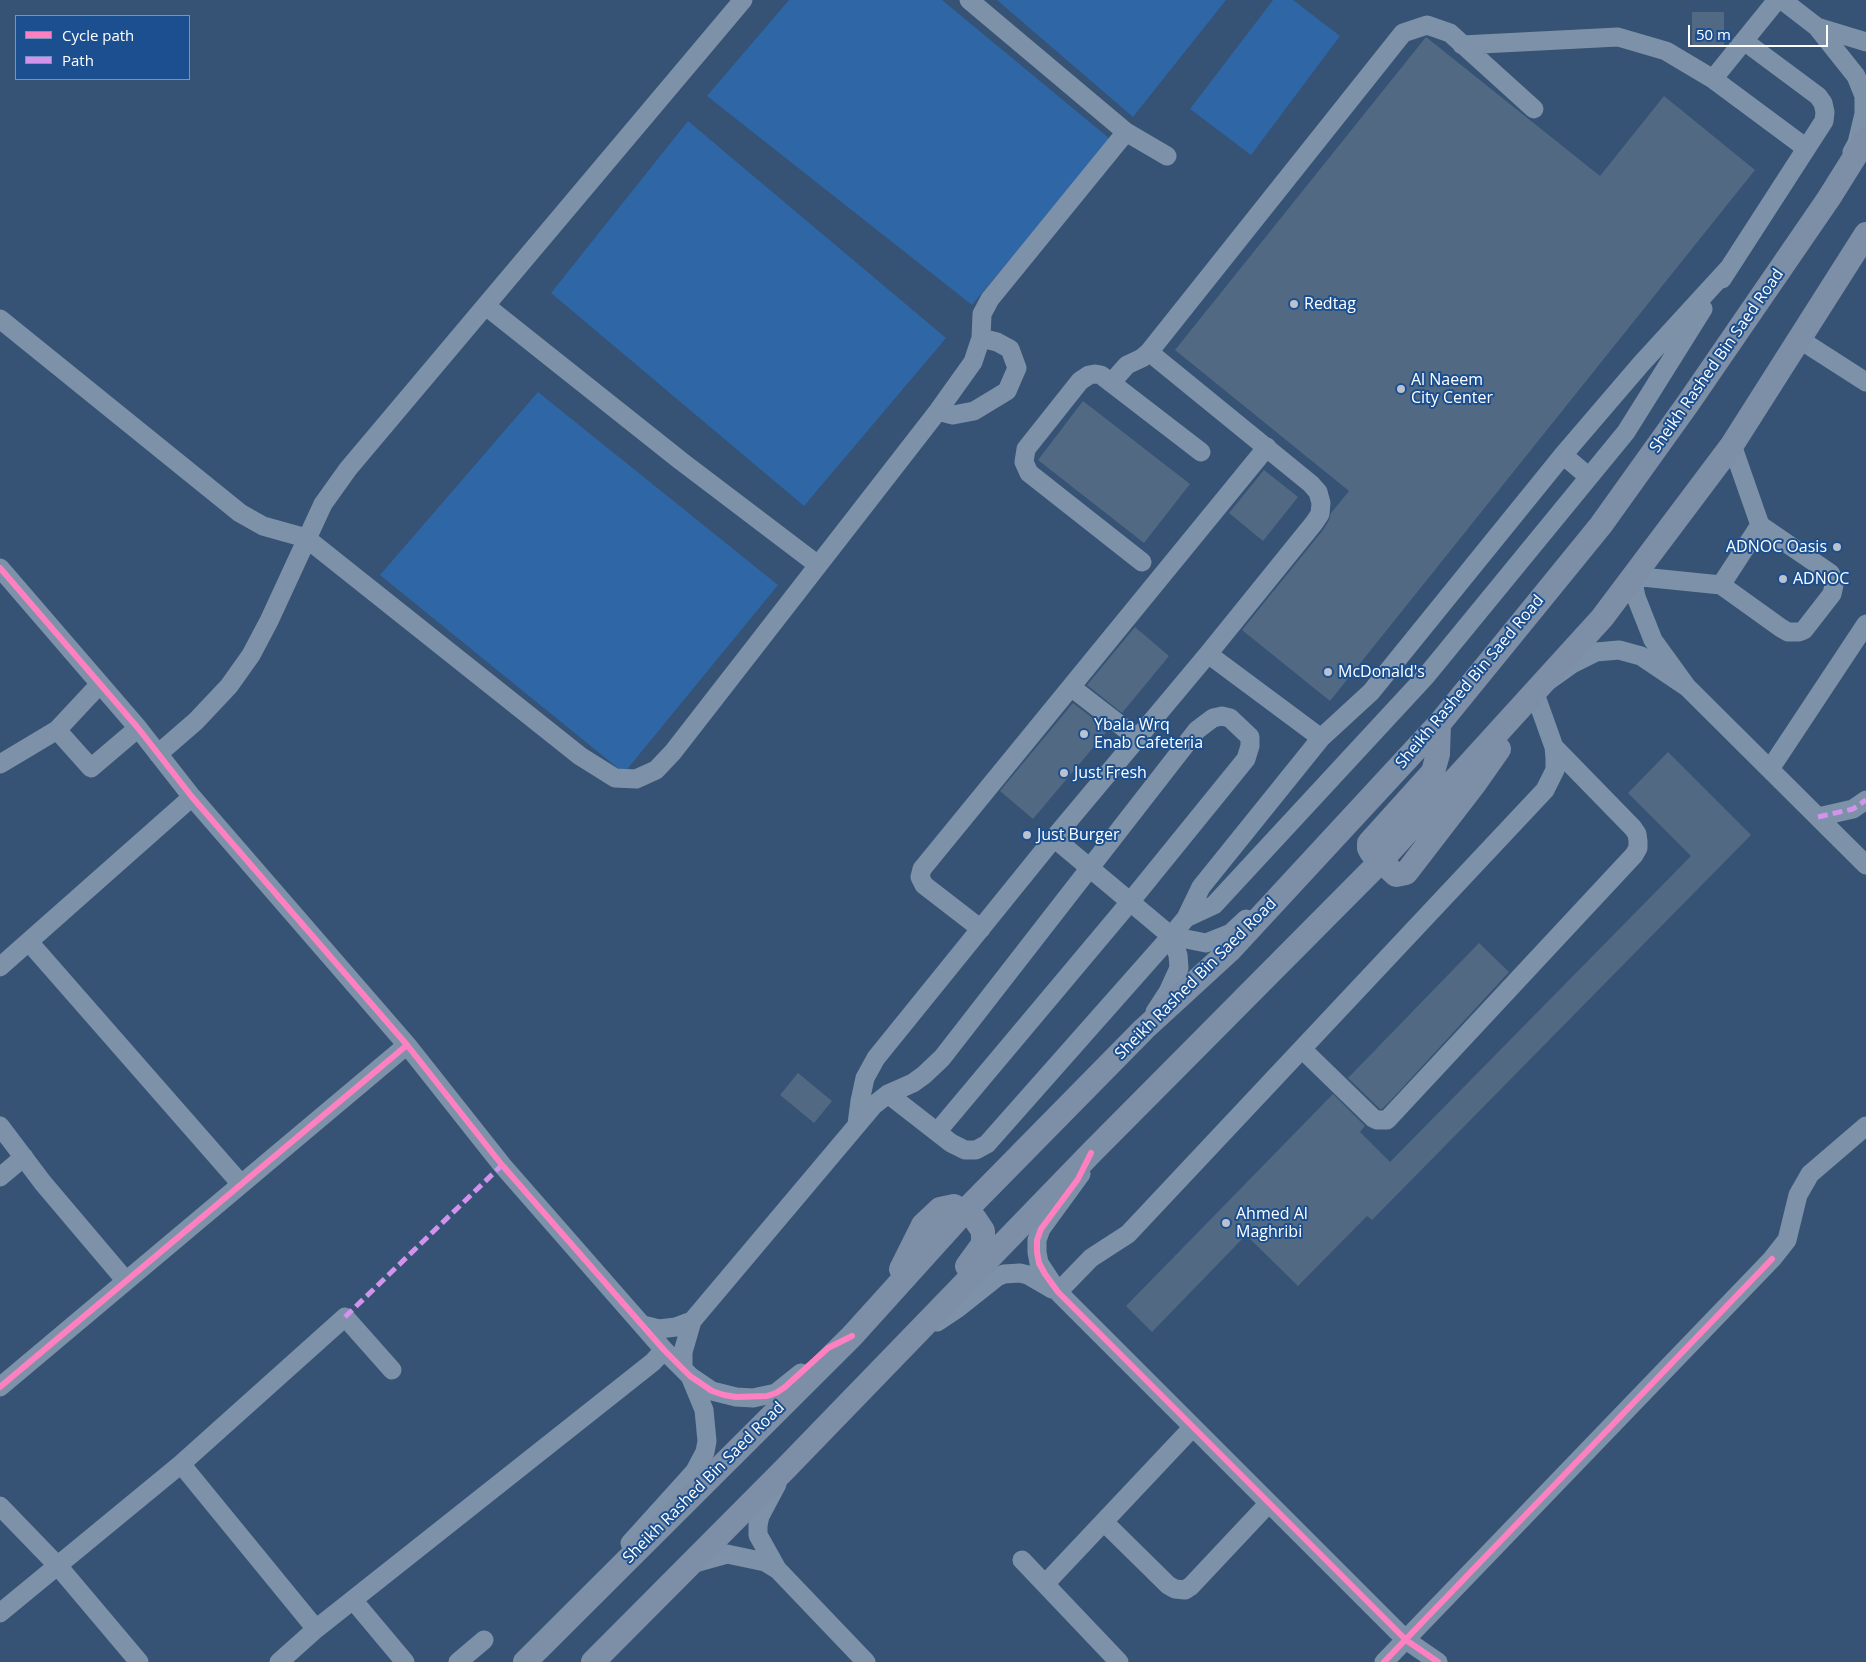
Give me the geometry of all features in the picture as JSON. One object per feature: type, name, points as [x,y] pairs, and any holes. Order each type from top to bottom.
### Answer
[{"type":"main road","name":"Sheikh Rashed Bin Saed Road","points":[[525,1662],[852,1336],[964,1212],[1144,1029],[1229,951],[1439,724],[1601,525],[1689,402],[1829,198],[1866,139]]},
{"type":"main road","points":[[593,1662],[787,1467],[1091,1153],[1380,862],[1602,618],[1732,445],[1866,234]]},
{"type":"main road","points":[[1380,862],[1371,852],[1369,843],[1433,772],[1438,754],[1439,724]]},
{"type":"main road","points":[[919,1329],[983,1244],[983,1232],[975,1219],[964,1212]]},
{"type":"street","points":[[158,754],[196,721],[229,686],[245,662],[269,622],[323,504],[348,469],[743,0]]},
{"type":"street","points":[[970,0],[1126,132],[1167,156]]},
{"type":"street","points":[[1713,79],[1777,0]]},
{"type":"street","points":[[1782,0],[1817,27],[1856,76],[1864,96],[1864,114],[1857,143],[1829,198]]},
{"type":"street","points":[[1112,383],[1127,365],[1142,358],[1149,352],[1403,33],[1427,25],[1450,33],[1534,109]]},
{"type":"street","points":[[1817,27],[1866,42]]},
{"type":"street","points":[[1462,45],[1618,37],[1666,51],[1713,79],[1806,148]]},
{"type":"street","points":[[1186,918],[1214,905],[1426,676],[1626,432],[1728,268],[1824,121],[1823,103],[1818,96],[1744,41]]},
{"type":"street","points":[[0,319],[240,513],[263,526],[306,538],[580,756],[615,778],[636,779],[656,770],[673,752],[938,411],[973,362],[981,338],[982,314],[990,299],[1126,132]]},
{"type":"street","points":[[888,1094],[951,1143],[965,1150],[976,1150],[987,1144],[1186,918],[1201,887],[1321,738],[1371,692],[1563,455],[1641,364],[1728,268]]},
{"type":"street","points":[[486,306],[666,450],[818,565]]},
{"type":"street","points":[[938,411],[953,415],[974,411],[1007,391],[1017,368],[1010,349],[997,342],[981,338]]},
{"type":"street","points":[[1799,339],[1866,382]]},
{"type":"street","points":[[857,1124],[864,1084],[876,1058],[1054,838],[1208,654],[1320,514],[1319,498],[1311,484],[1149,352]]},
{"type":"street","points":[[1142,562],[1029,473],[1024,462],[1026,449],[1084,377],[1089,374],[1098,374],[1200,452]]},
{"type":"street","points":[[1732,445],[1760,526],[1830,573],[1834,585],[1832,594],[1804,630],[1799,632],[1788,632],[1721,585],[1632,576],[1636,597],[1653,640],[1687,687],[1866,865]]},
{"type":"street","points":[[981,929],[924,885],[920,877],[922,868],[1267,447]]},
{"type":"street","points":[[1563,455],[1589,477]]},
{"type":"street","points":[[1721,585],[1760,526]]},
{"type":"street","points":[[0,568],[138,728],[192,796],[407,1045],[502,1166],[664,1350],[686,1372],[712,1391],[724,1395],[736,1397],[767,1396],[785,1387],[828,1348],[852,1336]]},
{"type":"street","points":[[1770,769],[1866,624]]},
{"type":"street","points":[[1058,1292],[1091,1258],[1128,1234],[1545,790],[1554,770],[1556,758],[1554,747],[1534,691],[1572,664],[1596,652],[1619,650],[1641,656],[1687,687]]},
{"type":"street","points":[[1208,654],[1321,738]]},
{"type":"street","points":[[0,764],[57,730],[99,685]]},
{"type":"street","points":[[1071,687],[1137,738]]},
{"type":"street","points":[[618,1568],[630,1542],[695,1471],[705,1452],[707,1441],[704,1410],[686,1372],[682,1352],[692,1321],[874,1106],[888,1094],[913,1083],[942,1058],[1091,869],[1197,730],[1213,718],[1222,716],[1230,718],[1250,737],[1250,746],[1246,759],[1130,902],[937,1132]]},
{"type":"street","points":[[57,730],[91,768],[138,728]]},
{"type":"street","points":[[1302,1048],[1372,1118],[1382,1121],[1386,1120],[1634,855],[1638,848],[1638,841],[1637,834],[1633,828],[1554,747]]},
{"type":"street","points":[[0,967],[192,796]]},
{"type":"street","points":[[1818,817],[1853,809],[1866,800]]},
{"type":"street","points":[[1054,838],[1171,936],[1206,943],[1231,933],[1318,855]]},
{"type":"street","points":[[1144,1029],[1168,992],[1178,968],[1178,955],[1171,936]]},
{"type":"street","points":[[29,942],[242,1184]]},
{"type":"street","points":[[0,1387],[407,1045]]},
{"type":"street","points":[[0,1126],[24,1158],[126,1281]]},
{"type":"street","points":[[1384,1662],[1772,1260],[1787,1240],[1798,1196],[1810,1174],[1866,1126]]},
{"type":"street","points":[[1091,1153],[1078,1179],[1041,1229],[1037,1240],[1036,1252],[1039,1263],[1058,1292],[1406,1640],[1438,1662]]},
{"type":"street","points":[[0,1178],[24,1158]]},
{"type":"street","points":[[919,1329],[946,1316],[997,1277],[1004,1274],[1020,1273],[1028,1275],[1058,1292]]},
{"type":"street","points":[[0,1613],[181,1464],[345,1317],[392,1370]]},
{"type":"street","points":[[643,1324],[659,1329],[676,1327],[692,1321]]},
{"type":"street","points":[[279,1662],[316,1629],[645,1368],[664,1350]]},
{"type":"street","points":[[1045,1584],[1194,1427]]},
{"type":"street","points":[[181,1464],[316,1629]]},
{"type":"street","points":[[787,1467],[760,1516],[758,1535],[778,1570],[866,1662]]},
{"type":"street","points":[[1104,1522],[1168,1586],[1185,1590],[1191,1586],[1269,1503]]},
{"type":"street","points":[[0,1506],[58,1566],[139,1662]]},
{"type":"street","points":[[687,1566],[727,1554],[765,1562],[778,1570]]},
{"type":"street","points":[[1022,1560],[1119,1662]]},
{"type":"street","points":[[353,1600],[405,1662]]},
{"type":"street","points":[[458,1662],[484,1640]]},
{"type":"shaded area","points":[[789,0],[942,0],[1110,139],[972,305],[707,96]]},
{"type":"shaded area","points":[[997,0],[1226,0],[1133,117]]},
{"type":"shaded area","points":[[1273,0],[1293,0],[1340,36],[1251,155],[1190,109]]},
{"type":"shaded area","points":[[688,121],[946,338],[804,506],[551,293]]},
{"type":"shaded area","points":[[538,392],[778,585],[624,773],[380,575]]},
{"type":"building","points":[[1692,12],[1724,12],[1724,46],[1692,46]]},
{"type":"building","name":"Al Naeem City Center","points":[[1426,37],[1600,176],[1664,96],[1755,170],[1330,701],[1242,630],[1323,530],[1331,513],[1349,491],[1175,350]]},
{"type":"building","points":[[1083,401],[1190,484],[1144,543],[1038,460]]},
{"type":"building","points":[[1264,470],[1298,497],[1263,541],[1229,513]]},
{"type":"building","points":[[1135,627],[1169,656],[1122,713],[1087,685]]},
{"type":"building","points":[[1073,703],[1108,730],[1033,819],[1000,791]]},
{"type":"building","points":[[1668,752],[1751,835],[1372,1220],[1367,1216],[1298,1286],[1246,1235],[1152,1332],[1126,1306],[1333,1094],[1365,1126],[1360,1132],[1390,1162],[1691,856],[1628,793]]},
{"type":"building","points":[[1479,943],[1509,972],[1393,1098],[1380,1109],[1348,1078]]},
{"type":"building","points":[[798,1073],[832,1101],[814,1123],[780,1095]]},
{"type":"marked path","points":[[1818,817],[1853,809],[1866,800]]},
{"type":"marked path","points":[[345,1317],[502,1165]]},
{"type":"cycle path","points":[[0,568],[138,728],[192,797],[407,1045],[502,1165],[664,1350],[690,1376],[712,1391],[724,1395],[736,1397],[767,1396],[785,1387],[828,1348],[852,1336]]},
{"type":"cycle path","points":[[0,1387],[407,1045]]},
{"type":"cycle path","points":[[1091,1153],[1078,1179],[1041,1229],[1037,1240],[1037,1252],[1039,1263],[1045,1274],[1058,1292],[1406,1640],[1438,1662]]},
{"type":"cycle path","points":[[1384,1662],[1772,1259]]},
{"type":"place","name":"Redtag","points":[[1294,304]]},
{"type":"place","name":"Al Naeem City Center","points":[[1401,389]]},
{"type":"place","name":"ADNOC Oasis","points":[[1837,547]]},
{"type":"place","name":"ADNOC","points":[[1783,579]]},
{"type":"place","name":"McDonald's","points":[[1328,672]]},
{"type":"place","name":"Ybala Wrq Enab Cafeteria","points":[[1084,734]]},
{"type":"place","name":"Just Fresh","points":[[1064,773]]},
{"type":"place","name":"Just Burger","points":[[1027,835]]},
{"type":"place","name":"Ahmed Al Maghribi","points":[[1226,1223]]}]
